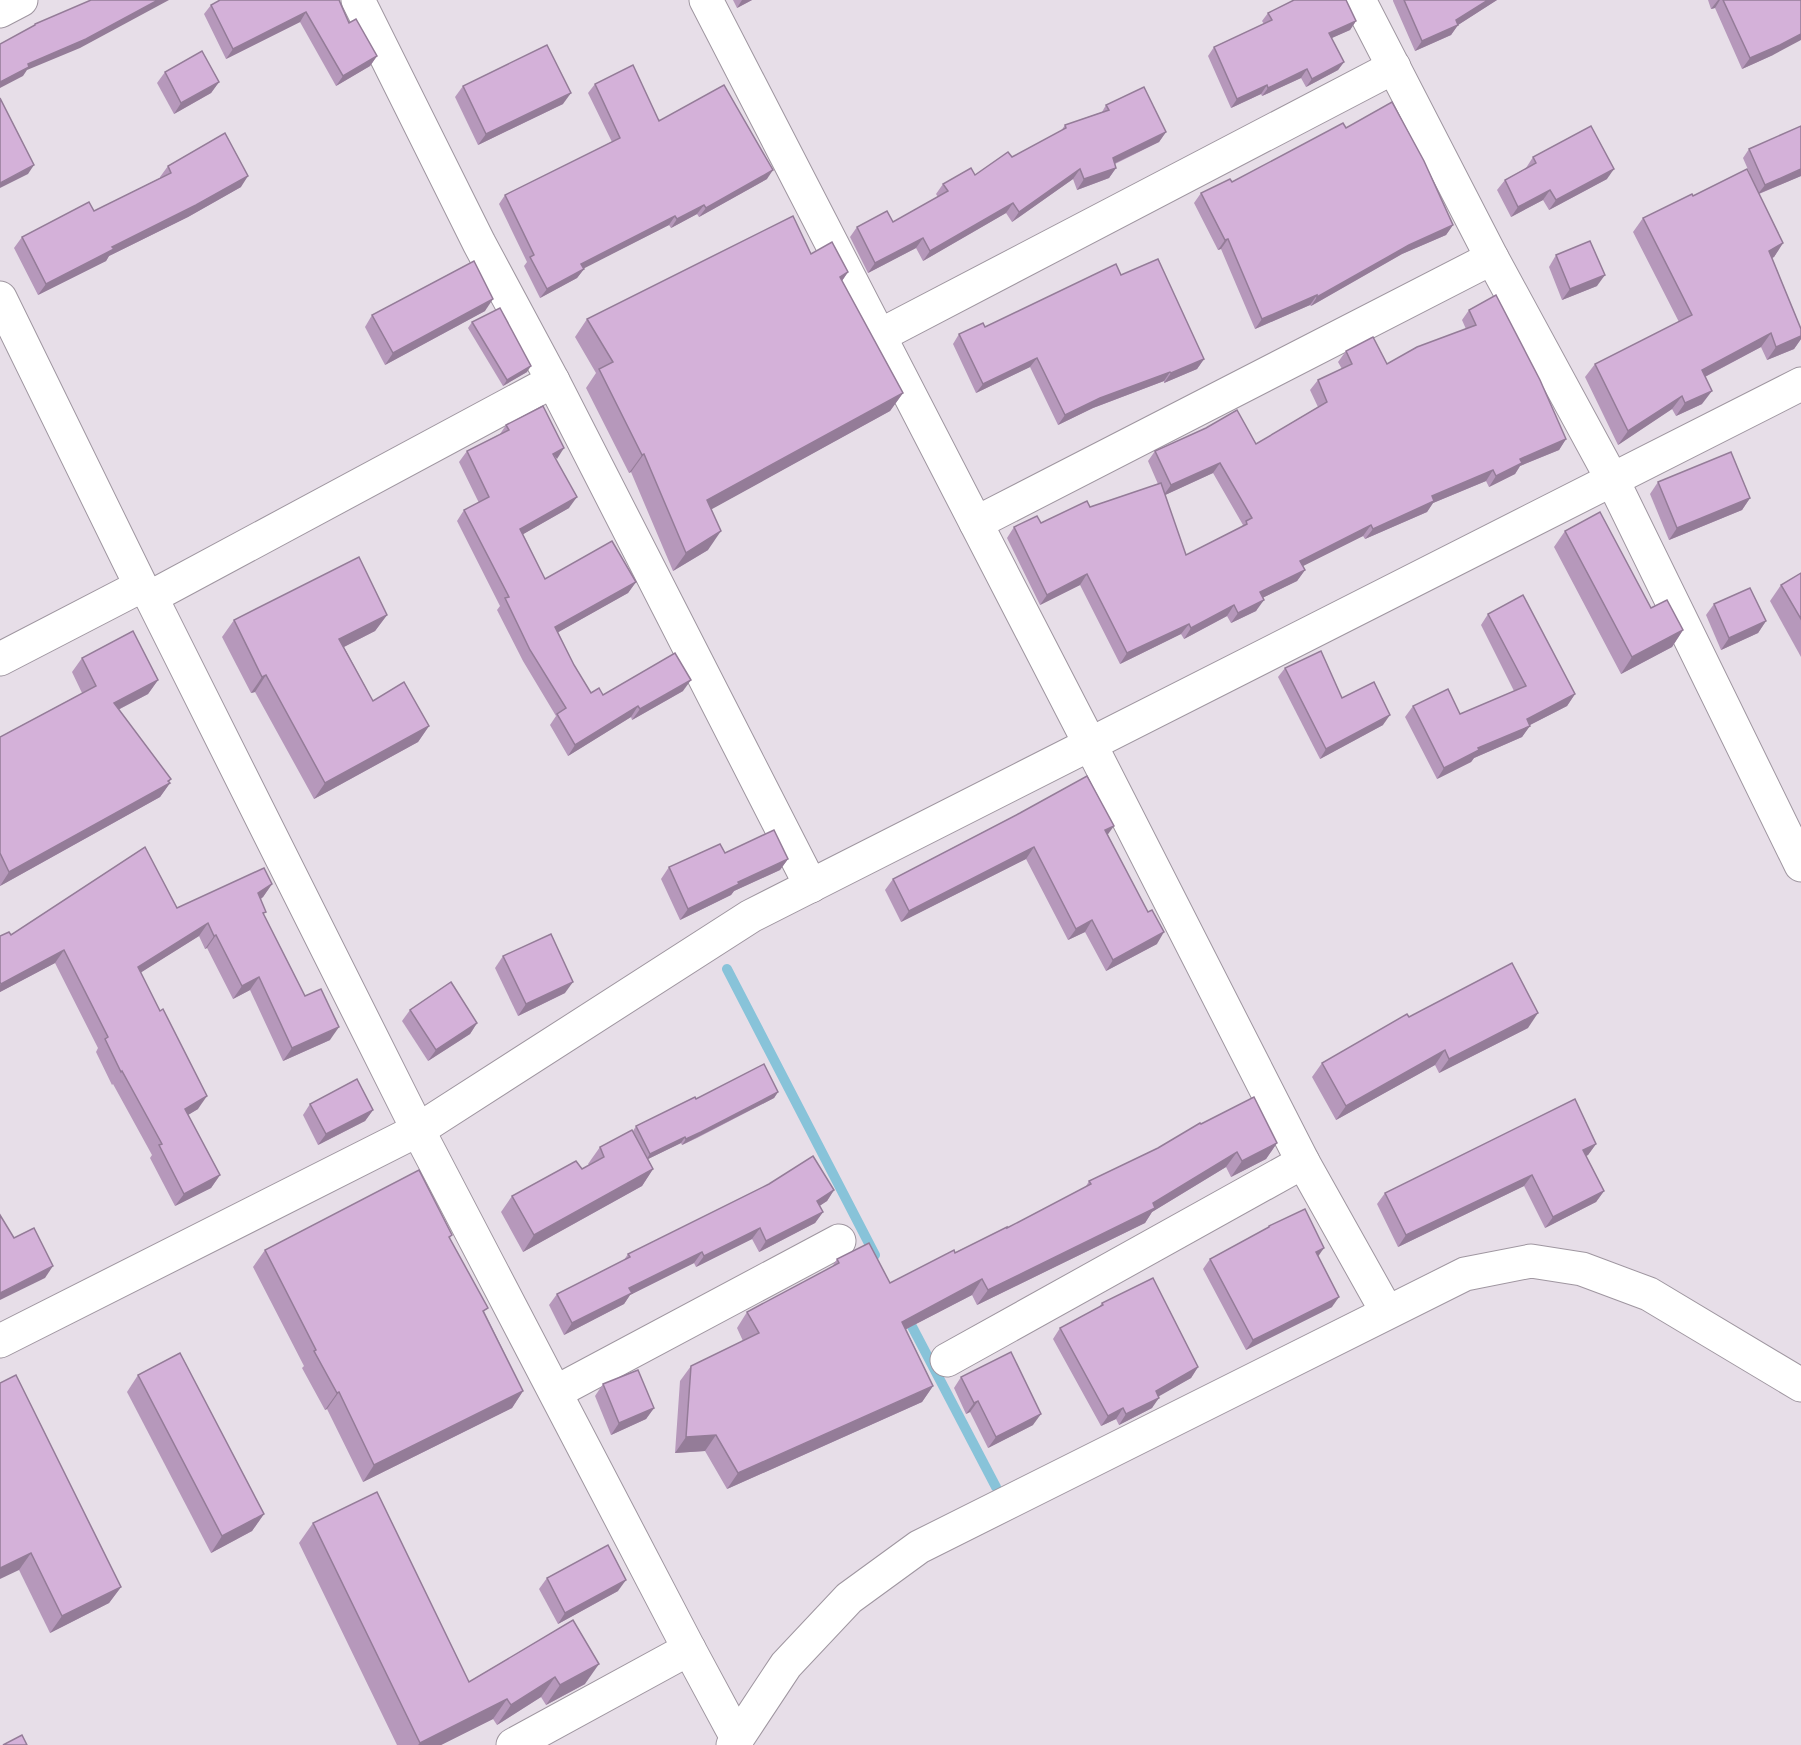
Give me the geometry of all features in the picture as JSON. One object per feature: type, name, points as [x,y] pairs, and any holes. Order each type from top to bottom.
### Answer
[{"type":"street","points":[[0,11],[21,0]]},
{"type":"street","points":[[358,0],[479,243],[553,381],[811,886]]},
{"type":"street","points":[[706,0],[1303,1162],[1387,1312]]},
{"type":"street","points":[[1359,0],[1492,258],[1612,480],[1801,865]]},
{"type":"street","points":[[879,336],[1394,67]]},
{"type":"street","points":[[976,523],[1492,258]]},
{"type":"street","points":[[0,298],[418,1130],[556,1392],[735,1742]]},
{"type":"street","points":[[0,659],[146,591],[553,381]]},
{"type":"street","points":[[0,1341],[418,1130],[751,916],[1801,384]]},
{"type":"street","points":[[947,1359],[1303,1162]]},
{"type":"street","points":[[556,1392],[839,1241]]},
{"type":"street","points":[[735,1742],[786,1665],[801,1648],[849,1598],[919,1547],[1465,1274],[1531,1261],[1582,1269],[1649,1294],[1801,1384]]},
{"type":"street","points":[[513,1745],[689,1649]]},
{"type":"building","points":[[91,0],[158,0],[86,39],[28,64],[29,67],[0,82],[0,44],[35,24]]},
{"type":"building","points":[[220,0],[339,0],[349,23],[356,19],[377,56],[343,76],[306,12],[233,49],[211,5]]},
{"type":"building","points":[[1294,0],[1346,0],[1356,21],[1329,33],[1344,62],[1312,79],[1307,69],[1268,88],[1267,85],[1237,99],[1214,47],[1272,20],[1268,13]]},
{"type":"building","points":[[1404,0],[1488,0],[1456,20],[1458,25],[1422,41]]},
{"type":"building","points":[[1723,0],[1801,0],[1801,34],[1750,58]]},
{"type":"building","points":[[547,45],[571,93],[486,134],[463,86]]},
{"type":"building","points":[[202,51],[219,82],[181,103],[165,72]]},
{"type":"building","points":[[633,65],[659,121],[724,85],[773,170],[706,208],[704,205],[677,219],[675,216],[581,264],[584,269],[547,289],[530,257],[534,255],[505,195],[620,138],[595,84]]},
{"type":"building","points":[[1144,87],[1166,132],[1113,158],[1116,168],[1084,179],[1080,169],[1019,212],[1013,203],[930,251],[923,238],[875,263],[857,227],[887,211],[893,222],[948,191],[943,184],[971,168],[975,175],[1008,152],[1012,157],[1066,128],[1065,125],[1109,110],[1106,105]]},
{"type":"building","points":[[0,98],[34,165],[0,183]]},
{"type":"building","points":[[1392,102],[1424,161],[1453,225],[1409,245],[1317,297],[1317,295],[1262,319],[1228,239],[1225,240],[1201,193],[1230,179],[1232,182],[1343,123],[1346,128]]},
{"type":"building","points":[[1591,126],[1614,169],[1556,200],[1550,190],[1518,207],[1505,180],[1536,163],[1533,157]]},
{"type":"building","points":[[1801,126],[1801,169],[1765,185],[1749,149]]},
{"type":"building","points":[[225,133],[248,176],[46,284],[22,237],[89,202],[94,211],[171,173],[168,166]]},
{"type":"building","points":[[1747,169],[1783,243],[1769,251],[1801,329],[1801,336],[1776,347],[1771,333],[1702,370],[1712,391],[1685,403],[1682,396],[1628,431],[1595,364],[1692,315],[1643,218]]},
{"type":"building","points":[[793,216],[811,254],[832,242],[848,272],[840,277],[903,393],[707,500],[721,531],[686,553],[644,454],[642,455],[599,369],[613,362],[587,319]]},
{"type":"building","points":[[1590,241],[1605,275],[1570,289],[1556,255]]},
{"type":"building","points":[[1158,259],[1204,359],[1100,398],[1065,415],[1037,358],[983,384],[959,334],[983,323],[985,327],[1116,264],[1121,275]]},
{"type":"building","points":[[474,261],[493,299],[393,353],[372,315]]},
{"type":"building","points":[[1496,295],[1540,380],[1566,439],[1520,459],[1522,463],[1496,476],[1493,470],[1432,496],[1434,501],[1373,529],[1371,525],[1300,561],[1305,570],[1260,592],[1264,600],[1238,613],[1234,605],[1191,628],[1189,624],[1127,653],[1087,574],[1047,595],[1014,527],[1037,516],[1041,523],[1087,501],[1090,507],[1161,483],[1186,555],[1247,524],[1246,521],[1252,518],[1220,463],[1171,485],[1155,451],[1206,428],[1237,410],[1256,444],[1327,402],[1318,380],[1352,364],[1346,351],[1373,337],[1387,364],[1417,347],[1476,325],[1469,310]]},
{"type":"building","points":[[500,308],[531,366],[507,380],[472,322]]},
{"type":"building","points":[[543,406],[564,448],[553,454],[577,497],[520,529],[545,579],[612,541],[636,582],[555,627],[574,665],[591,693],[599,688],[603,695],[675,653],[691,680],[640,709],[638,706],[575,745],[557,714],[566,708],[530,650],[505,598],[509,597],[464,510],[489,497],[467,451],[509,430],[506,425]]},
{"type":"building","points":[[1731,452],[1750,498],[1677,528],[1658,482]]},
{"type":"building","points":[[1600,512],[1651,608],[1667,600],[1683,630],[1632,657],[1565,531]]},
{"type":"building","points":[[359,557],[387,615],[339,639],[373,701],[404,682],[429,726],[325,783],[266,675],[262,677],[234,620]]},
{"type":"building","points":[[1801,573],[1801,619],[1781,585]]},
{"type":"building","points":[[1750,588],[1766,621],[1729,638],[1714,604]]},
{"type":"building","points":[[1523,595],[1575,694],[1527,719],[1530,726],[1478,748],[1479,750],[1444,768],[1413,706],[1448,689],[1460,714],[1526,686],[1488,614]]},
{"type":"building","points":[[133,631],[158,680],[114,703],[171,779],[168,781],[170,783],[9,872],[0,853],[0,737],[96,686],[82,658]]},
{"type":"building","points":[[1321,651],[1342,698],[1374,682],[1390,715],[1326,749],[1285,668]]},
{"type":"building","points":[[1087,776],[1114,826],[1105,830],[1148,912],[1152,910],[1164,932],[1113,960],[1092,920],[1076,929],[1034,847],[909,911],[893,879]]},
{"type":"building","points":[[774,830],[788,859],[688,909],[669,867],[720,844],[725,853]]},
{"type":"building","points":[[145,847],[177,908],[264,868],[272,884],[258,893],[266,912],[263,913],[305,996],[321,989],[339,1027],[292,1048],[259,977],[242,986],[208,923],[138,967],[160,1011],[163,1009],[207,1096],[185,1109],[220,1175],[184,1194],[159,1145],[162,1144],[121,1072],[105,1039],[108,1037],[64,950],[1,984],[0,982],[0,936],[9,932],[11,935]]},
{"type":"building","points":[[551,934],[573,982],[526,1004],[503,956]]},
{"type":"building","points":[[1512,963],[1538,1013],[1449,1059],[1445,1050],[1346,1106],[1322,1063],[1407,1014],[1409,1017]]},
{"type":"building","points":[[451,982],[477,1023],[436,1050],[410,1010]]},
{"type":"building","points":[[764,1064],[778,1092],[701,1132],[650,1154],[636,1126],[695,1097],[696,1099]]},
{"type":"building","points":[[357,1079],[373,1110],[326,1134],[310,1104]]},
{"type":"building","points":[[1254,1097],[1277,1143],[1242,1161],[1237,1152],[1153,1203],[1155,1208],[988,1290],[982,1279],[902,1322],[933,1386],[738,1473],[716,1435],[686,1437],[691,1366],[759,1333],[747,1312],[839,1263],[837,1259],[869,1243],[890,1283],[954,1250],[955,1253],[1007,1228],[1091,1184],[1089,1181],[1158,1148],[1200,1123]]},
{"type":"building","points":[[1575,1099],[1596,1144],[1583,1150],[1604,1191],[1553,1217],[1532,1175],[1406,1235],[1385,1193]]},
{"type":"building","points":[[632,1130],[653,1169],[534,1235],[512,1196],[576,1161],[582,1169],[604,1157],[600,1147]]},
{"type":"building","points":[[813,1156],[834,1190],[817,1201],[823,1212],[766,1241],[760,1228],[704,1256],[702,1252],[629,1288],[632,1293],[572,1323],[557,1294],[630,1257],[628,1254],[769,1184]]},
{"type":"building","points":[[419,1170],[452,1235],[449,1237],[488,1308],[483,1311],[523,1391],[374,1465],[339,1392],[337,1393],[314,1351],[316,1350],[265,1250]]},
{"type":"building","points":[[1305,1209],[1324,1248],[1316,1252],[1339,1297],[1253,1340],[1210,1259]]},
{"type":"building","points":[[0,1215],[14,1238],[34,1228],[53,1266],[0,1293]]},
{"type":"building","points":[[1153,1278],[1198,1367],[1156,1391],[1159,1398],[1126,1414],[1123,1408],[1108,1416],[1060,1328],[1103,1305],[1102,1303]]},
{"type":"building","points":[[1011,1352],[1041,1414],[996,1437],[978,1401],[974,1403],[961,1377]]},
{"type":"building","points":[[180,1353],[264,1514],[222,1536],[138,1375]]},
{"type":"building","points":[[638,1370],[654,1408],[619,1423],[603,1384]]},
{"type":"building","points":[[16,1375],[121,1587],[62,1616],[31,1553],[0,1568],[0,1383]]},
{"type":"building","points":[[377,1492],[469,1682],[573,1620],[599,1664],[560,1685],[555,1677],[511,1705],[507,1699],[420,1743],[313,1523]]},
{"type":"building","points":[[608,1545],[626,1580],[565,1613],[547,1578]]},
{"type":"building","points":[[22,1735],[27,1745],[3,1745]]},
{"type":"waterway","points":[[727,969],[875,1255]]},
{"type":"waterway","points":[[906,1315],[996,1487]]}]
